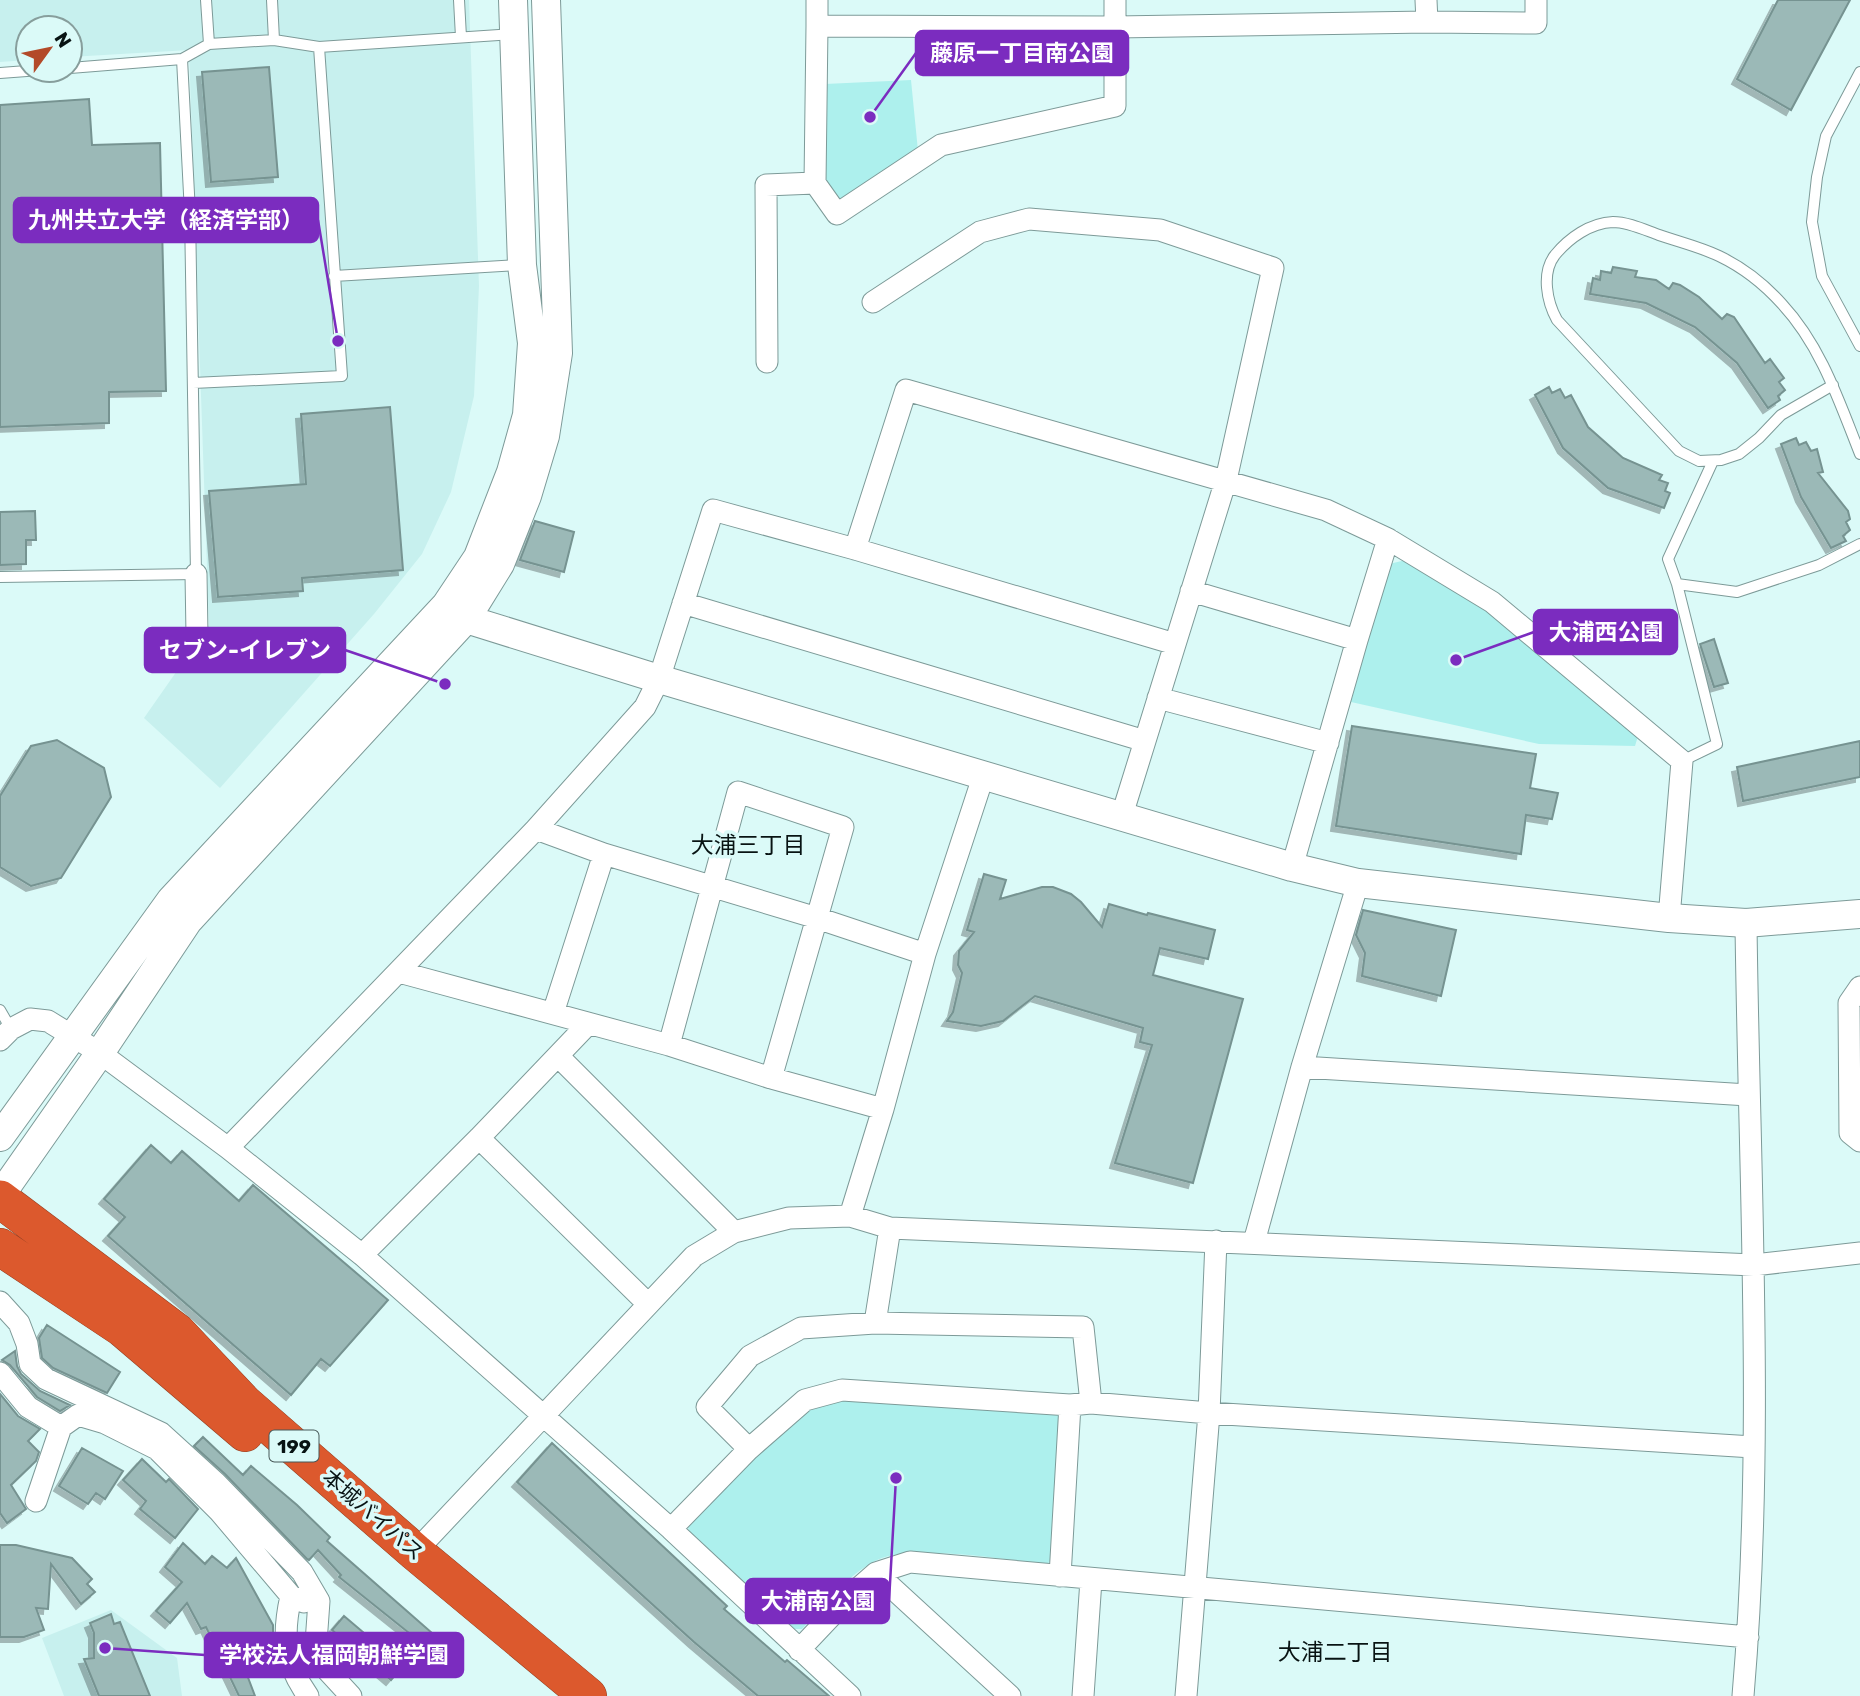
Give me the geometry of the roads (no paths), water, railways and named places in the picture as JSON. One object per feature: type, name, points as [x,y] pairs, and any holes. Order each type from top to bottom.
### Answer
[{"type":"highway","name":"本城バイパス","points":[[0,1198],[177,1332],[244,1403],[415,1552],[588,1696]]},
{"type":"highway","name":"本城バイパス","points":[[0,1247],[122,1328],[551,1696]]},
{"type":"street","points":[[0,1137],[172,900],[456,612],[511,472],[527,415],[532,342],[522,265],[513,0]]},
{"type":"street","points":[[0,1198],[188,922],[500,564],[527,496],[545,436],[558,353],[545,0]]},
{"type":"street","points":[[817,0],[815,183],[838,215],[942,145],[1115,106],[1115,0]]},
{"type":"street","points":[[1426,0],[1427,22]]},
{"type":"street","points":[[817,26],[1116,27],[1536,23],[1536,0]]},
{"type":"street","points":[[767,362],[766,185],[815,183]]},
{"type":"street","points":[[873,302],[980,232],[1029,219],[1160,230],[1273,268],[1226,480],[1122,815]]},
{"type":"street","points":[[855,549],[906,390],[1326,510],[1388,539],[1492,602],[1682,761],[1669,918]]},
{"type":"street","points":[[228,1148],[536,829],[645,707],[659,679],[713,510],[1175,644]]},
{"type":"street","points":[[1292,867],[1388,539]]},
{"type":"street","points":[[196,574],[197,635]]},
{"type":"street","points":[[1191,591],[1357,640]]},
{"type":"street","points":[[683,603],[1145,741]]},
{"type":"street","points":[[456,612],[659,679],[1292,867],[1358,883],[1669,918],[1746,923],[1860,914]]},
{"type":"street","points":[[1158,698],[1328,743]]},
{"type":"street","points":[[850,1216],[883,1109],[925,954],[984,774]]},
{"type":"street","points":[[669,1045],[738,792],[844,827],[771,1078]]},
{"type":"street","points":[[536,829],[925,954]]},
{"type":"street","points":[[553,1013],[604,853]]},
{"type":"street","points":[[1254,1242],[1302,1067],[1358,883]]},
{"type":"street","points":[[1744,1696],[1753,1447],[1754,1265],[1746,923]]},
{"type":"street","points":[[399,972],[669,1045],[771,1078],[883,1109]]},
{"type":"street","points":[[1860,987],[1849,1003],[1850,1133],[1860,1142]]},
{"type":"street","points":[[6,1035],[30,1019],[48,1021],[100,1053],[228,1148],[362,1255],[671,1529],[850,1696]]},
{"type":"street","points":[[362,1255],[479,1138],[587,1024]]},
{"type":"street","points":[[558,1056],[734,1232]]},
{"type":"street","points":[[1302,1067],[1748,1095]]},
{"type":"street","points":[[479,1138],[648,1304]]},
{"type":"street","points":[[415,1552],[694,1256],[734,1232],[789,1218],[850,1216],[890,1228],[1754,1265],[1860,1253]]},
{"type":"street","points":[[875,1323],[890,1228]]},
{"type":"street","points":[[1186,1696],[1209,1412],[1216,1241]]},
{"type":"street","points":[[0,1302],[19,1323],[27,1344],[30,1364],[46,1379],[161,1433],[216,1483],[302,1572],[319,1601],[315,1657],[351,1696]]},
{"type":"street","points":[[749,1449],[707,1407],[750,1356],[801,1328],[875,1323],[1083,1327],[1081,1404],[1060,1576]]},
{"type":"street","points":[[0,1373],[28,1407],[61,1427]]},
{"type":"street","points":[[671,1529],[749,1449],[804,1400],[842,1391],[1753,1447]]},
{"type":"street","points":[[36,1501],[61,1427],[78,1415],[105,1423],[158,1449],[219,1511],[290,1596],[299,1598],[318,1612]]},
{"type":"street","points":[[799,1650],[852,1594],[876,1573],[910,1562],[1748,1637]]},
{"type":"street","points":[[876,1573],[1010,1696]]},
{"type":"street","points":[[1083,1696],[1091,1580]]},
{"type":"street","points":[[290,1596],[287,1656],[294,1676],[307,1696]]},
{"type":"lane","points":[[206,0],[209,44]]},
{"type":"lane","points":[[272,0],[274,40]]},
{"type":"lane","points":[[458,0],[461,37]]},
{"type":"lane","points":[[84,67],[182,59],[209,44],[274,40],[319,47],[513,34]]},
{"type":"lane","points":[[193,383],[342,376],[319,47]]},
{"type":"lane","points":[[0,577],[196,574],[190,214],[182,59]]},
{"type":"lane","points":[[1860,72],[1826,136],[1817,177],[1812,222],[1822,276],[1860,346]]},
{"type":"lane","points":[[1833,385],[1781,415],[1739,454],[1713,461],[1699,461],[1679,451],[1557,320],[1548,304],[1547,281],[1551,260],[1566,242],[1590,228],[1613,222],[1636,227],[1720,256],[1753,277],[1782,304],[1809,338],[1833,385],[1860,453]]},
{"type":"lane","points":[[334,276],[522,265]]},
{"type":"lane","points":[[1682,761],[1717,744],[1668,559],[1713,461]]},
{"type":"lane","points":[[1676,584],[1737,592],[1819,565],[1860,544]]},
{"type":"lane","points":[[0,1010],[6,1035]]},
{"type":"place","name":"藤原一丁目南公園","points":[[870,117]]},
{"type":"place","name":"九州共立大学（経済学部）","points":[[338,341]]},
{"type":"place","name":"大浦西公園","points":[[1456,660]]},
{"type":"place","name":"セブン-イレブン","points":[[445,684]]},
{"type":"place","name":"大浦南公園","points":[[896,1478]]},
{"type":"place","name":"学校法人福岡朝鮮学園","points":[[105,1648]]},
{"type":"district","name":"大浦三丁目","points":[[748,845]]},
{"type":"district","name":"大浦二丁目","points":[[1335,1652]]}]
